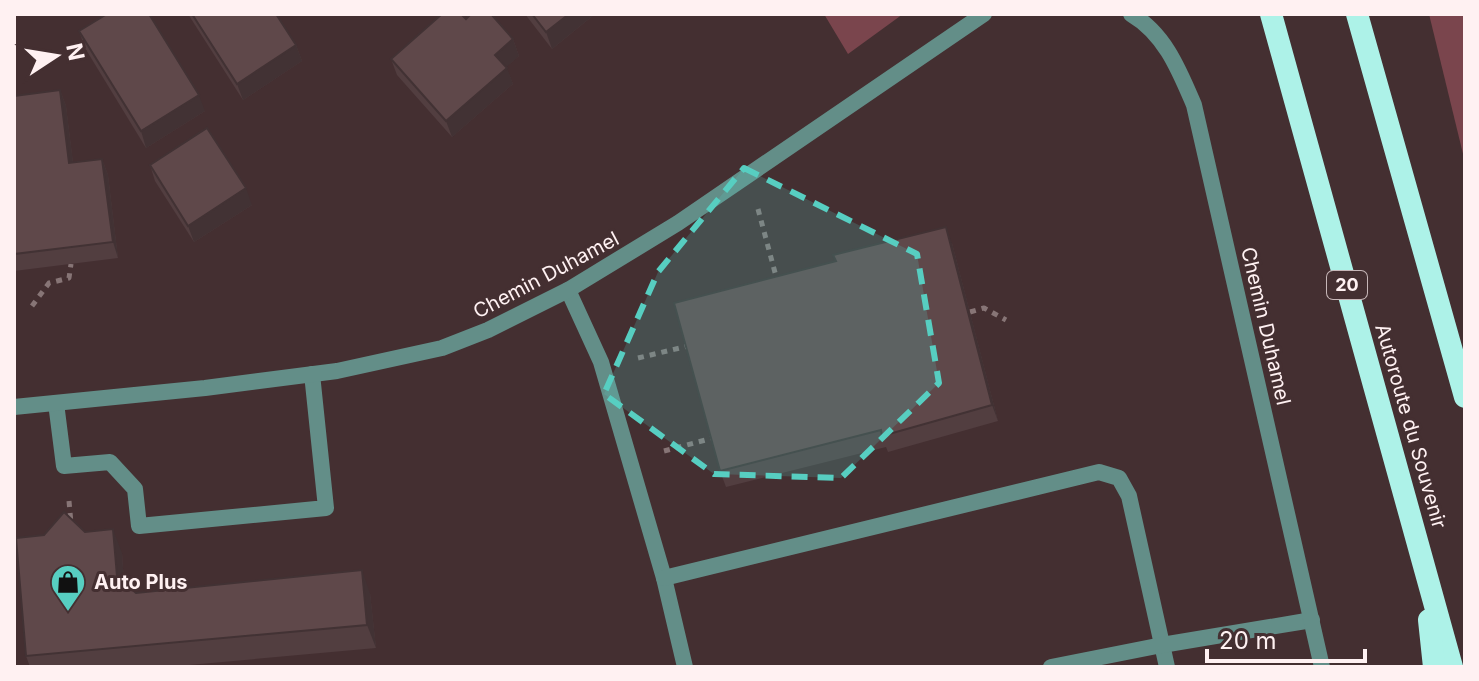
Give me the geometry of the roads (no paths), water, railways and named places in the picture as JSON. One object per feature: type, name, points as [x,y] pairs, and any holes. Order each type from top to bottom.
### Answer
[{"type":"highway","name":"Autoroute du Souvenir","points":[[1271,14],[1452,667]]},
{"type":"highway","points":[[1357,14],[1465,397]]},
{"type":"highway","points":[[1422,555],[1434,667]]},
{"type":"street","name":"Chemin Duhamel","points":[[14,407],[312,374],[442,348],[488,330],[568,290],[678,223],[984,14]]},
{"type":"street","name":"Chemin Duhamel","points":[[1131,14],[1159,37],[1178,67],[1194,105],[1322,667]]},
{"type":"street","points":[[568,290],[601,362],[664,578],[685,667]]},
{"type":"street","points":[[56,403],[64,466],[110,462],[135,489],[139,526],[326,508],[312,374]]},
{"type":"street","points":[[664,578],[1099,472],[1119,478],[1129,496],[1167,667]]},
{"type":"street","points":[[1051,667],[1312,620]]},
{"type":"place","name":"Auto Plus","points":[[68,613]]}]
